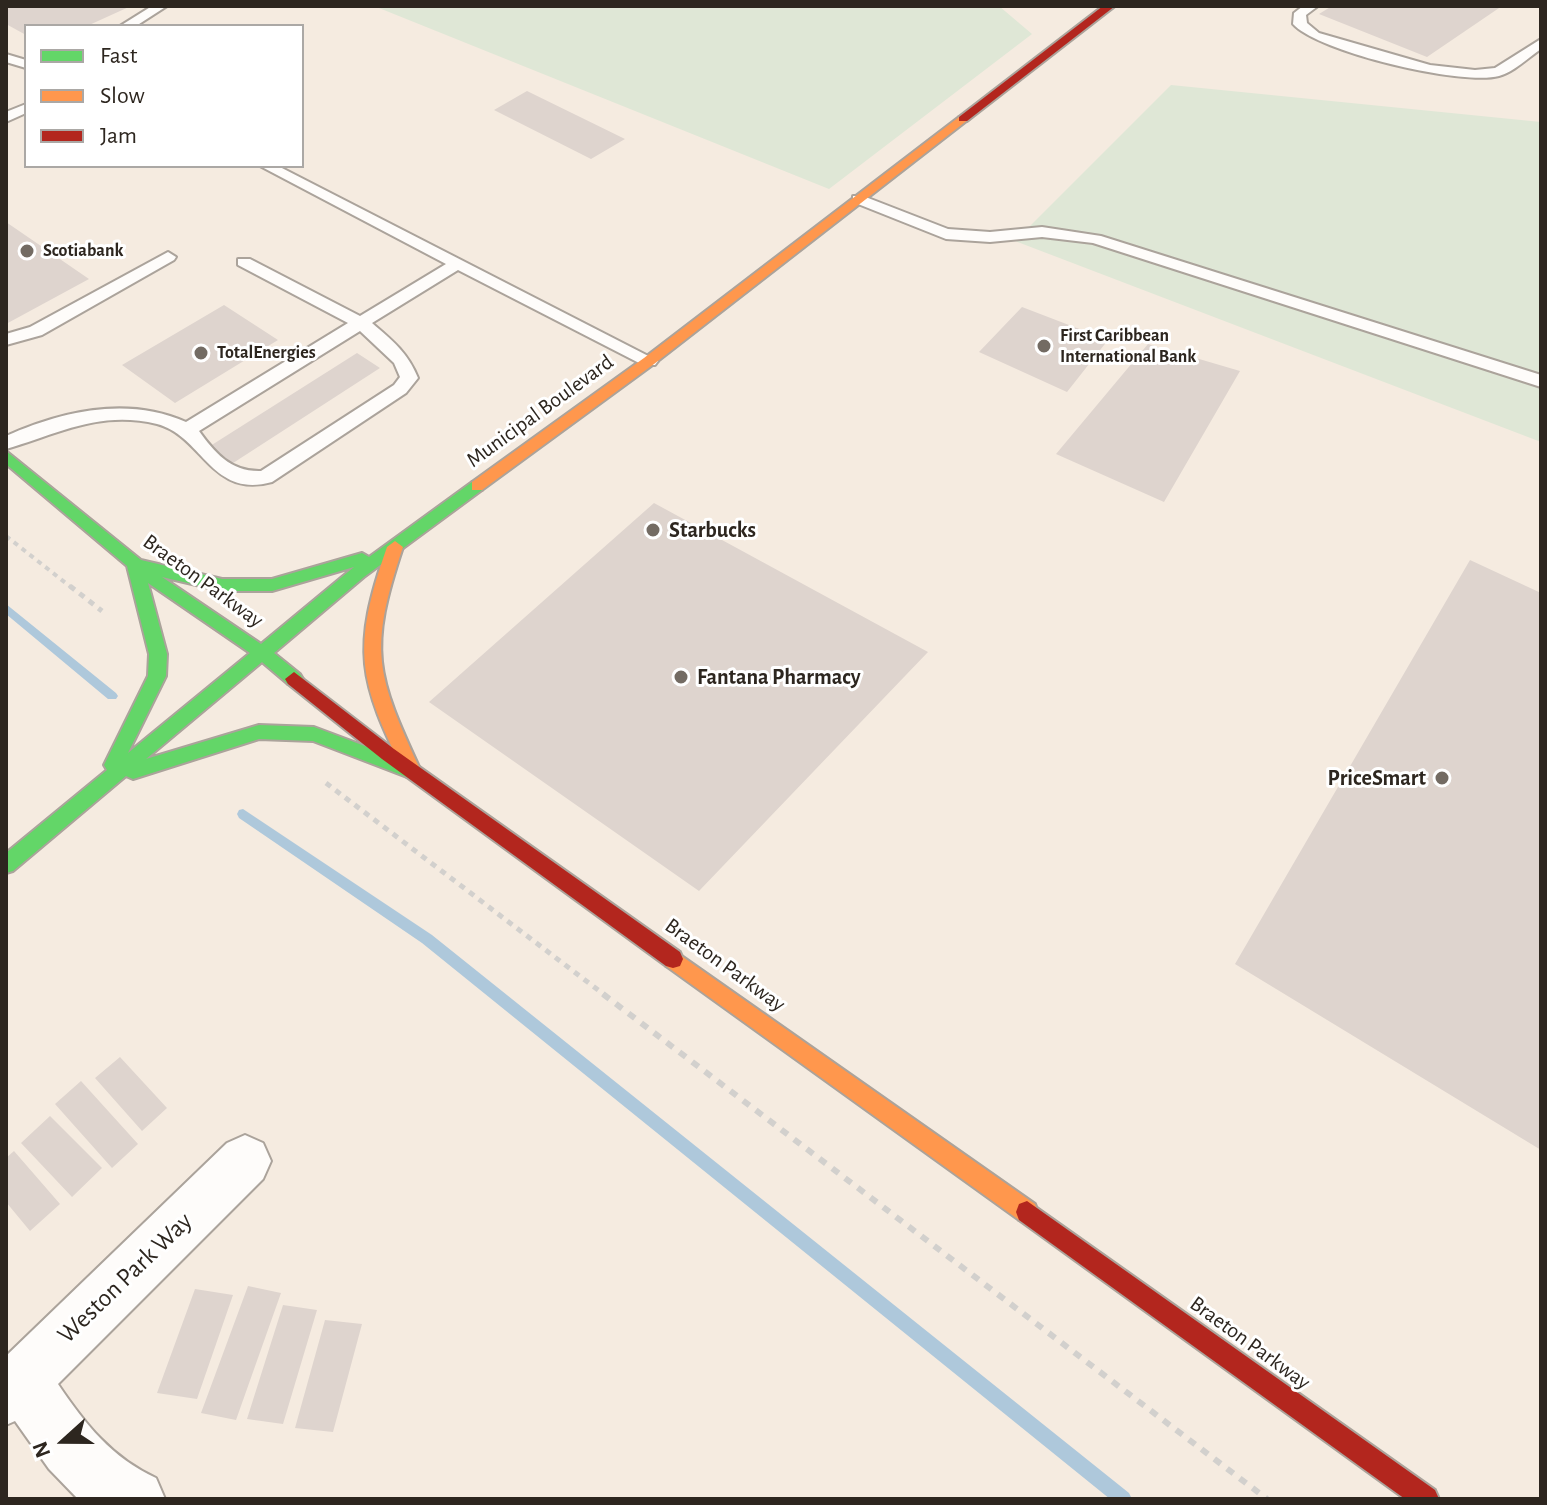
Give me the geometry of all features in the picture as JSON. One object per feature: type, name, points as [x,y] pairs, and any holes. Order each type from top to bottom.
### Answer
[{"type":"main road","name":"Municipal Boulevard","points":[[6,865],[261,652],[395,547],[649,361],[1110,6]]},
{"type":"main road","name":"Braeton Parkway","points":[[6,456],[135,564],[261,652],[412,771],[1426,1499]]},
{"type":"main road","points":[[105,781],[157,676],[158,654],[135,564],[222,585],[272,585],[395,547]]},
{"type":"main road","points":[[395,547],[375,605],[369,654],[380,698],[412,771]]},
{"type":"main road","points":[[105,781],[176,755],[259,732],[314,734],[412,771]]},
{"type":"street","name":"Weston Park Way","points":[[14,1388],[245,1161]]},
{"type":"street","points":[[14,1388],[79,1461],[118,1493],[135,1499]]},
{"type":"lane","points":[[130,24],[161,6]]},
{"type":"lane","points":[[1312,6],[1300,13],[1300,24],[1314,36],[1452,73],[1498,72],[1541,43]]},
{"type":"lane","points":[[6,118],[24,109]]},
{"type":"lane","points":[[271,168],[649,361]]},
{"type":"lane","points":[[858,199],[946,234],[990,237],[1042,232],[1095,239],[1541,381]]},
{"type":"lane","points":[[6,340],[36,331],[168,257]]},
{"type":"lane","points":[[6,443],[63,421],[98,414],[141,415],[188,429],[211,462],[248,480],[280,469],[400,389],[409,378],[401,355],[360,323],[244,262]]},
{"type":"lane","points":[[188,429],[458,263]]},
{"type":"path","points":[[6,536],[158,654]]},
{"type":"path","points":[[322,780],[1267,1499]]},
{"type":"green space","points":[[374,6],[999,6],[1032,34],[829,189]]},
{"type":"green space","points":[[1171,85],[1541,122],[1541,442],[1015,241]]},
{"type":"building","points":[[6,6],[131,6],[91,24],[24,24],[24,34],[6,24]]},
{"type":"building","points":[[1332,6],[1502,6],[1427,57],[1319,14]]},
{"type":"building","points":[[527,91],[625,139],[591,159],[494,110]]},
{"type":"building","name":"Scotiabank","points":[[6,222],[89,279],[6,324]]},
{"type":"building","name":"TotalEnergies","points":[[224,305],[278,340],[175,403],[122,365]]},
{"type":"building","name":"First Caribbean International Bank","points":[[1022,307],[1108,340],[1067,392],[979,352]]},
{"type":"building","points":[[1148,344],[1240,371],[1164,502],[1056,454]]},
{"type":"building","points":[[357,353],[380,368],[230,465],[207,448]]},
{"type":"building","name":"Fantana Pharmacy","points":[[654,503],[928,652],[699,891],[429,702]]},
{"type":"building","name":"PriceSmart","points":[[1470,560],[1541,593],[1541,1150],[1235,964]]},
{"type":"building","points":[[120,1057],[167,1108],[142,1131],[95,1078]]},
{"type":"building","points":[[81,1081],[138,1144],[112,1168],[55,1104]]},
{"type":"building","points":[[50,1116],[102,1168],[72,1197],[21,1143]]},
{"type":"building","points":[[14,1151],[60,1204],[30,1231],[6,1202],[6,1158]]},
{"type":"building","points":[[248,1286],[281,1293],[236,1420],[201,1413]]},
{"type":"building","points":[[195,1289],[233,1295],[197,1399],[157,1393]]},
{"type":"building","points":[[283,1305],[317,1310],[283,1424],[247,1419]]},
{"type":"building","points":[[325,1320],[362,1324],[333,1432],[295,1428]]},
{"type":"waterway","points":[[6,608],[112,696]]},
{"type":"waterway","points":[[243,814],[427,939],[1123,1499]]},
{"type":"traffic: fast","points":[[6,456],[166,589],[261,652],[294,679]]},
{"type":"traffic: fast","points":[[6,865],[358,573],[477,486]]},
{"type":"traffic: fast","points":[[113,765],[157,676],[158,654],[135,564],[222,585],[272,585],[362,559]]},
{"type":"traffic: fast","points":[[133,771],[259,732],[314,734],[412,771]]},
{"type":"traffic: slow","points":[[477,486],[649,361],[963,119]]},
{"type":"traffic: slow","points":[[395,547],[375,613],[371,661],[384,708],[412,771]]},
{"type":"traffic: slow","points":[[673,959],[1027,1212]]},
{"type":"traffic: jam","points":[[963,119],[1110,6]]},
{"type":"traffic: jam","points":[[294,679],[388,754],[673,959]]},
{"type":"traffic: jam","points":[[1027,1212],[1426,1499]]},
{"type":"place","name":"Scotiabank","points":[[27,251]]},
{"type":"place","name":"First Caribbean International Bank","points":[[1044,346]]},
{"type":"place","name":"TotalEnergies","points":[[201,353]]},
{"type":"place","name":"Starbucks","points":[[653,530]]},
{"type":"place","name":"Fantana Pharmacy","points":[[681,677]]},
{"type":"place","name":"PriceSmart","points":[[1442,778]]}]
